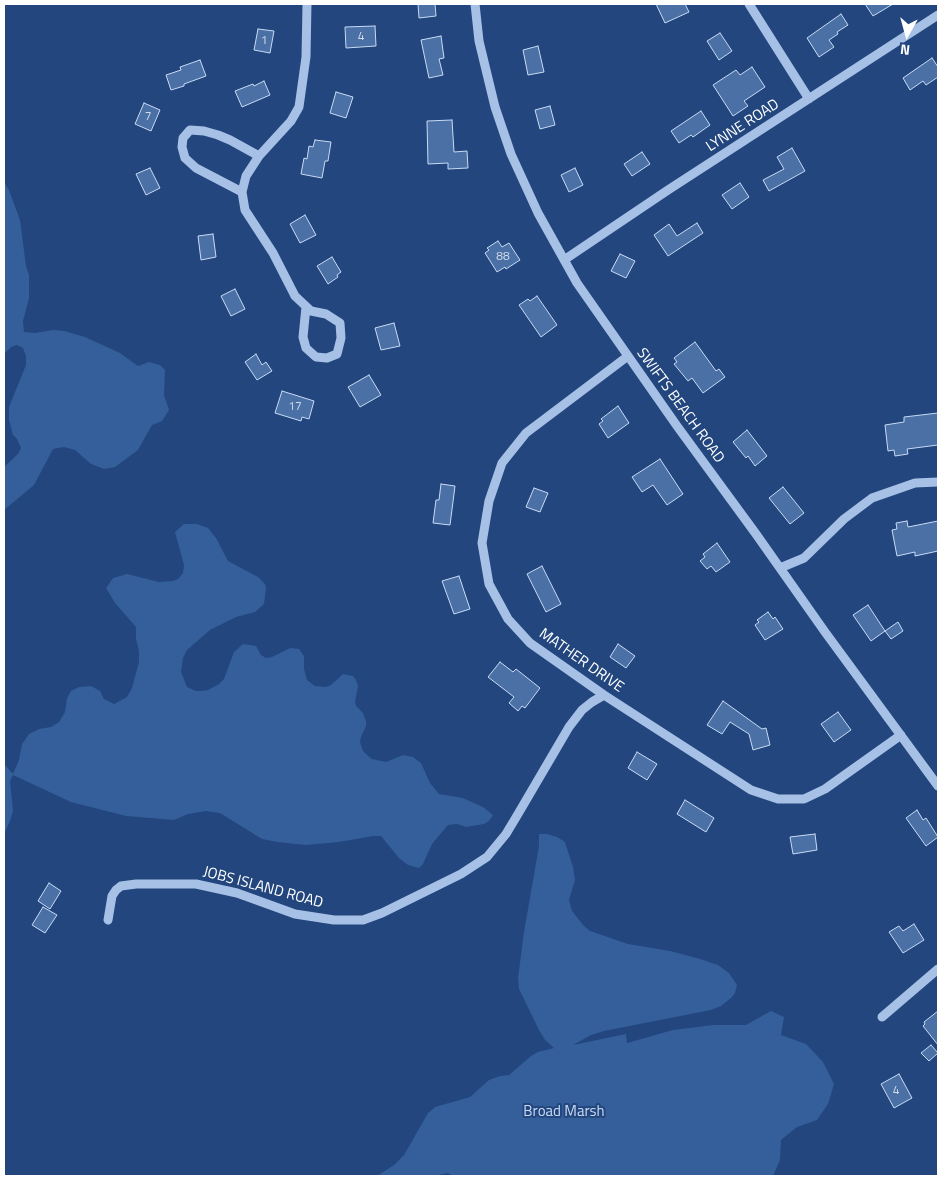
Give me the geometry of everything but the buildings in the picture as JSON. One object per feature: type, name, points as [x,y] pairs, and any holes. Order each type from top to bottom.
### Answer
[{"type":"street","points":[[306,307],[303,337],[306,348],[316,356],[327,358],[336,354],[341,338],[340,323],[326,314],[311,311],[295,296],[273,253],[245,210],[242,192],[246,176],[258,156],[291,121],[300,107],[306,57],[307,4]]},
{"type":"street","name":"SWIFTS BEACH ROAD","points":[[475,4],[479,41],[495,107],[511,154],[538,213],[577,283],[825,632],[938,786]]},
{"type":"street","points":[[749,4],[809,99]]},
{"type":"street","name":"LYNNE ROAD","points":[[564,260],[938,16]]},
{"type":"street","points":[[242,192],[196,168],[185,158],[182,146],[183,138],[190,130],[218,134],[258,156]]},
{"type":"street","name":"MATHER DRIVE","points":[[628,356],[526,433],[502,463],[489,501],[482,543],[489,584],[508,619],[530,643],[604,695],[751,790],[778,800],[804,799],[825,789],[902,735]]},
{"type":"street","points":[[780,568],[804,558],[844,519],[872,498],[915,483],[938,482]]},
{"type":"street","name":"JOBS ISLAND ROAD","points":[[108,920],[112,896],[116,890],[121,886],[136,884],[196,884],[237,894],[295,914],[334,920],[363,920],[382,913],[461,874],[487,857],[506,834],[568,727],[582,710],[604,695]]},
{"type":"street","points":[[882,1017],[938,969]]},
{"type":"green space","points":[[4,182],[9,190],[20,220],[26,266],[29,275],[29,298],[23,321],[24,332],[64,331],[85,337],[120,353],[138,366],[149,362],[160,365],[165,370],[164,395],[169,410],[162,421],[152,425],[138,450],[115,467],[104,469],[91,464],[75,450],[64,447],[53,449],[34,485],[4,510],[4,467],[18,454],[21,448],[13,435],[9,420],[9,407],[26,365],[26,356],[23,348],[17,345],[11,347],[4,354]]},
{"type":"green space","points":[[184,524],[197,524],[208,528],[216,538],[228,561],[258,577],[265,584],[266,589],[264,604],[255,612],[236,617],[210,630],[187,650],[183,658],[181,672],[187,687],[196,691],[202,691],[219,684],[224,679],[234,652],[243,644],[256,646],[261,655],[266,658],[290,648],[299,649],[304,656],[304,669],[307,680],[315,686],[326,687],[331,685],[343,674],[353,676],[356,680],[358,686],[355,702],[366,721],[360,742],[366,754],[372,759],[386,762],[403,755],[413,757],[421,763],[430,783],[439,794],[463,798],[483,807],[493,815],[489,821],[484,824],[466,827],[457,824],[448,825],[432,844],[423,864],[419,868],[408,865],[399,858],[381,836],[306,845],[277,842],[262,839],[220,813],[206,811],[188,814],[174,820],[126,816],[71,802],[13,775],[10,781],[13,811],[4,834],[4,750],[5,765],[13,774],[19,760],[22,744],[29,734],[39,729],[51,727],[59,722],[65,712],[67,698],[71,691],[79,687],[91,686],[100,691],[104,699],[114,704],[127,697],[132,688],[139,662],[136,627],[115,603],[106,588],[113,578],[127,574],[159,582],[178,579],[183,573],[184,565],[175,532]]},
{"type":"green space","name":"Broad Marsh","points":[[539,834],[557,837],[565,842],[575,880],[569,900],[572,911],[590,931],[628,944],[670,951],[718,965],[729,973],[737,985],[735,993],[731,998],[721,1006],[711,1010],[604,1031],[591,1035],[573,1045],[626,1034],[627,1043],[673,1030],[714,1025],[746,1025],[771,1011],[784,1017],[781,1035],[806,1044],[823,1062],[834,1084],[828,1104],[817,1120],[797,1127],[781,1140],[780,1160],[773,1176],[453,1176],[448,1173],[433,1176],[377,1176],[394,1165],[404,1155],[428,1113],[435,1107],[470,1097],[489,1080],[509,1075],[531,1056],[554,1048],[545,1040],[539,1030],[519,989],[518,978],[539,846]]}]
